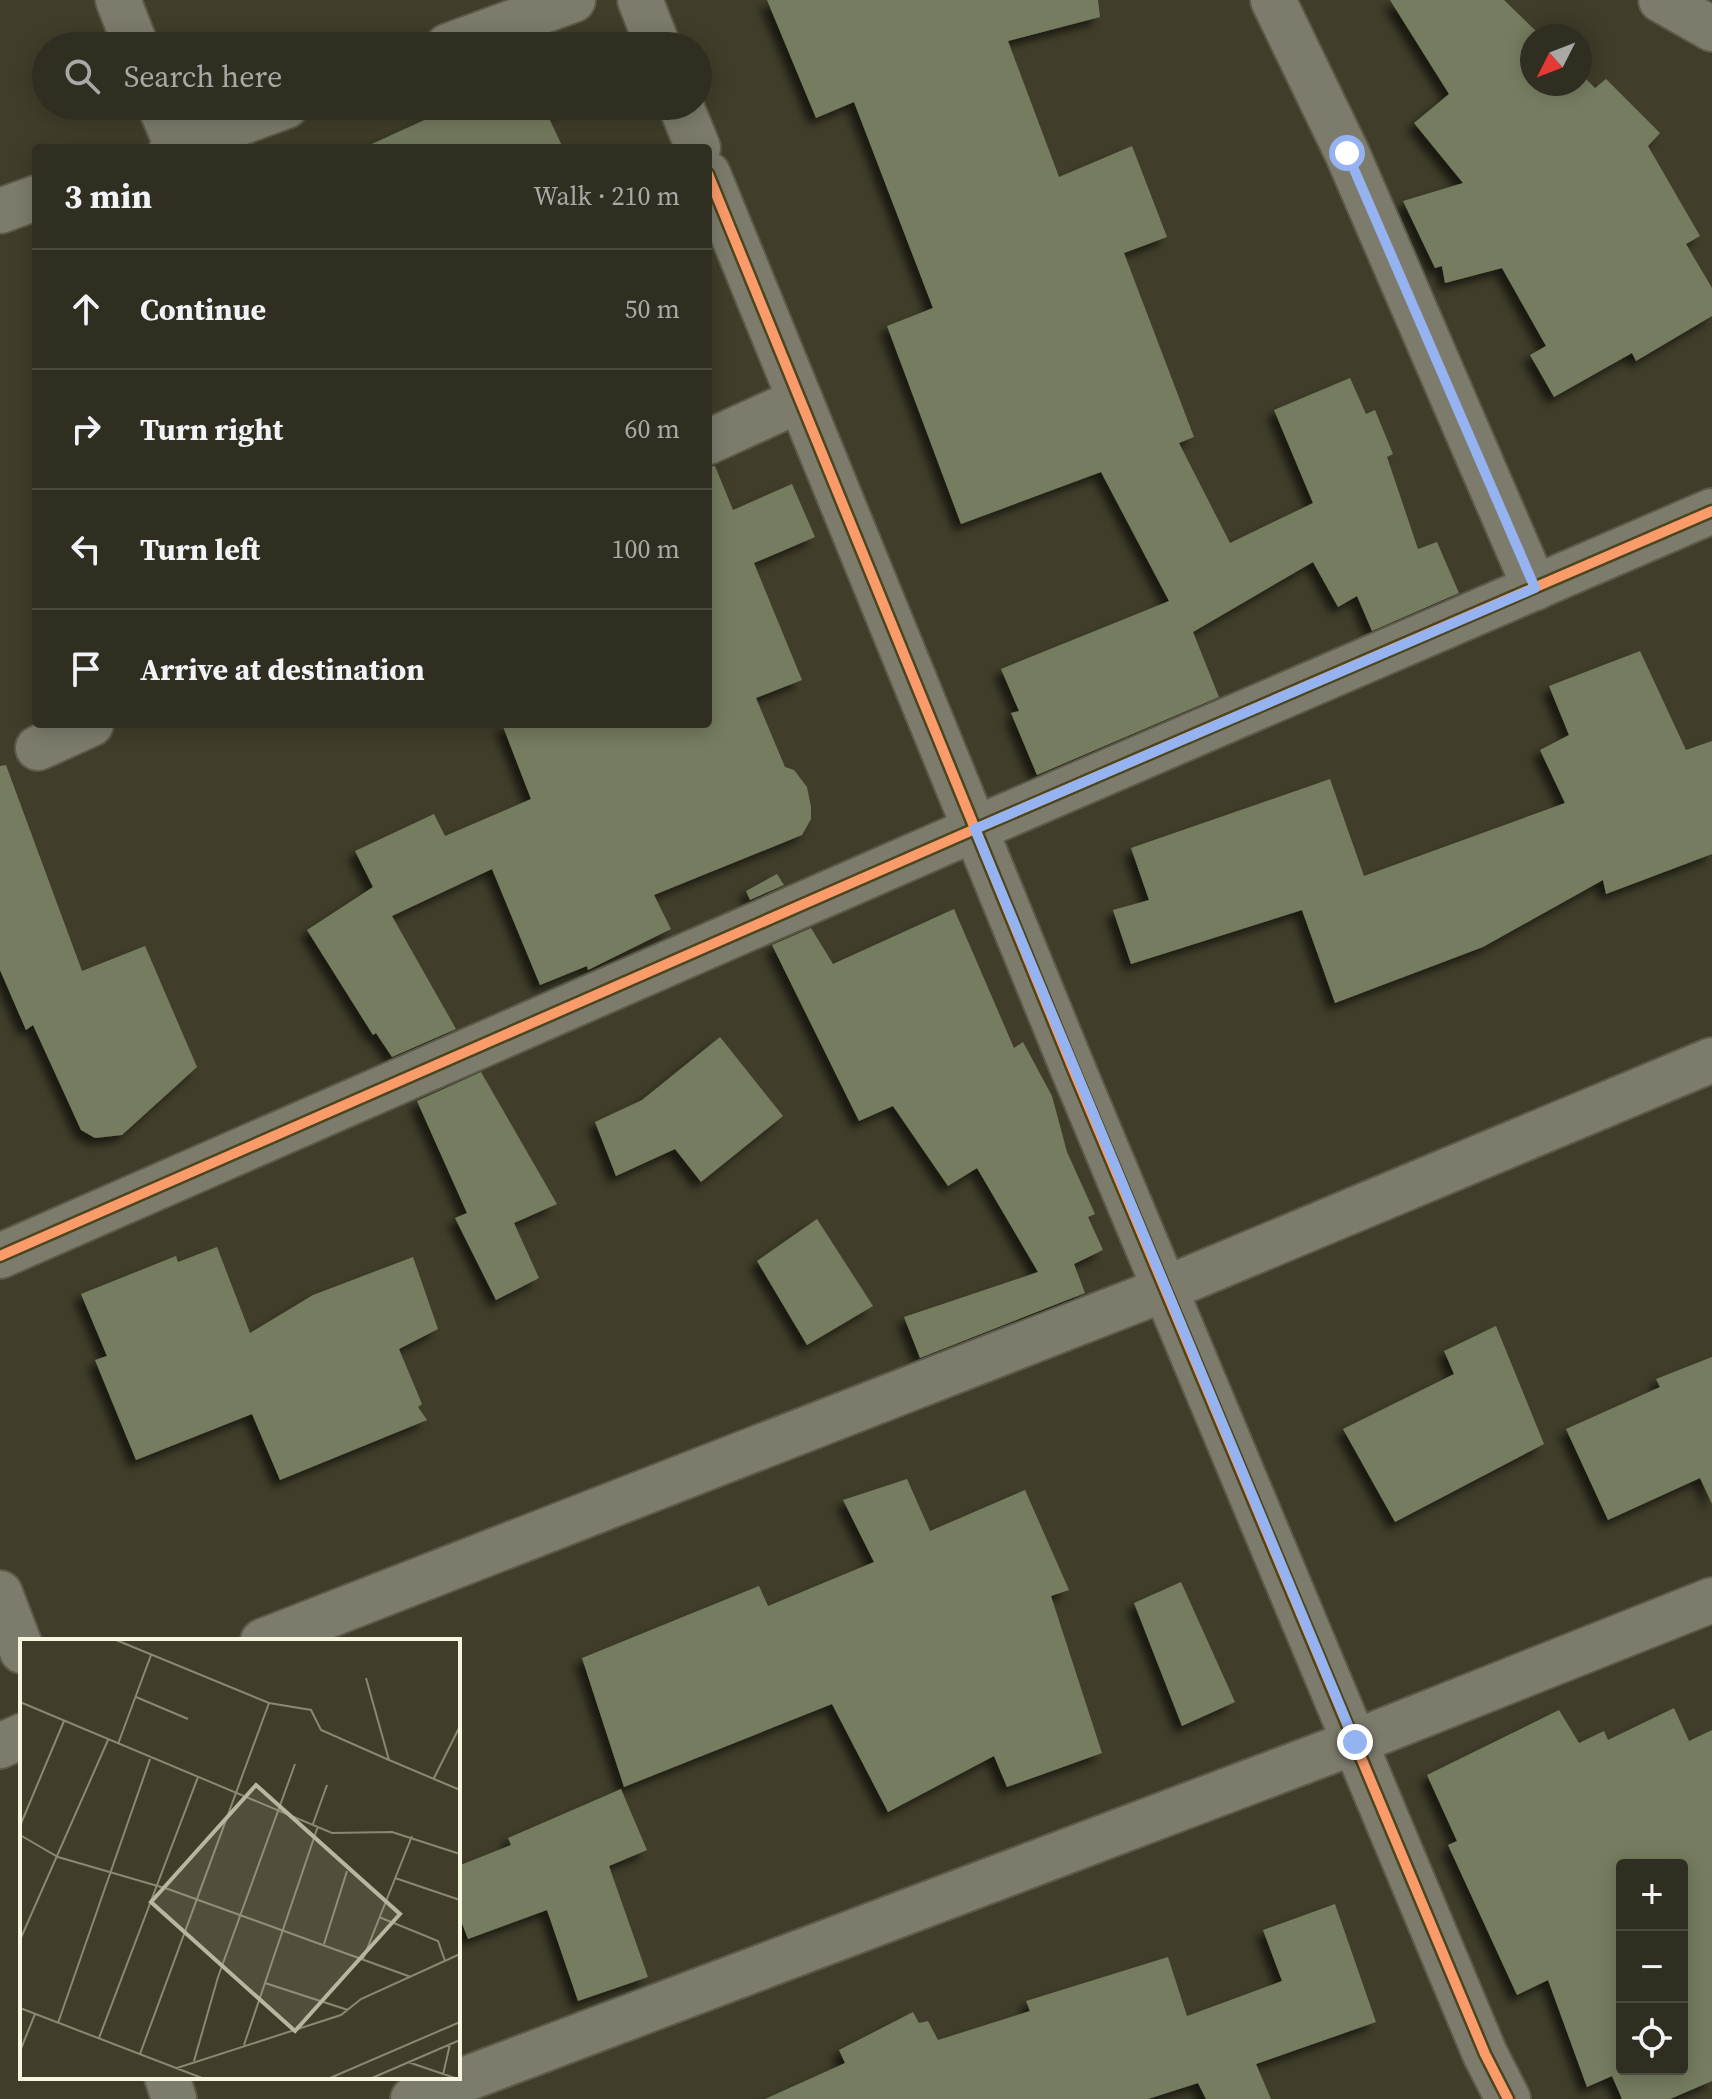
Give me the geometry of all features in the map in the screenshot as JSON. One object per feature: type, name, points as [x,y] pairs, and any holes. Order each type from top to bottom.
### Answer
[{"type":"street","points":[[118,0],[131,32]]},
{"type":"street","points":[[486,32],[573,0]]},
{"type":"street","points":[[640,0],[653,32]]},
{"type":"street","points":[[1273,0],[1347,153],[1535,588]]},
{"type":"street","points":[[1661,0],[1712,29]]},
{"type":"street","points":[[165,120],[173,144]]},
{"type":"street","points":[[182,144],[248,120]]},
{"type":"street","points":[[687,120],[696,144]]},
{"type":"street","points":[[712,184],[1165,1289],[1485,2054],[1508,2099]]},
{"type":"street","points":[[0,211],[32,199]]},
{"type":"street","points":[[712,440],[800,400]]},
{"type":"street","points":[[0,1256],[975,829],[1712,511]]},
{"type":"street","points":[[38,748],[82,728]]},
{"type":"street","points":[[268,1639],[1165,1289],[1712,1060]]},
{"type":"street","points":[[0,1593],[20,1646]]},
{"type":"street","points":[[413,2099],[1355,1742],[1712,1600]]},
{"type":"street","points":[[0,1746],[20,1737]]},
{"type":"street","points":[[168,2079],[174,2099]]},
{"type":"building","points":[[767,0],[1098,0],[1100,17],[1008,41],[1059,177],[1132,146],[1167,237],[1124,253],[1194,437],[1179,443],[1230,543],[1313,503],[1274,410],[1350,378],[1366,414],[1375,410],[1393,454],[1387,457],[1418,549],[1437,542],[1459,593],[1372,631],[1357,596],[1338,607],[1313,562],[1193,632],[1219,697],[1037,775],[1011,713],[1019,711],[1001,669],[1169,601],[1101,472],[961,524],[887,326],[933,308],[854,102],[816,118]]},
{"type":"building","points":[[1390,0],[1504,0],[1529,24],[1520,24],[1520,96],[1592,96],[1592,85],[1595,88],[1606,79],[1660,133],[1648,146],[1700,236],[1686,244],[1712,288],[1712,316],[1636,361],[1632,353],[1554,397],[1530,355],[1546,346],[1502,268],[1445,283],[1442,266],[1435,268],[1403,201],[1463,183],[1414,123],[1449,94]]},
{"type":"building","points":[[424,120],[550,120],[561,144],[372,144]]},
{"type":"building","points":[[712,466],[715,466],[733,510],[792,484],[815,537],[754,563],[802,680],[756,698],[785,767],[794,770],[807,787],[811,819],[802,835],[654,895],[671,929],[588,970],[587,966],[540,985],[492,869],[392,916],[456,1029],[392,1057],[376,1033],[373,1035],[307,930],[373,887],[355,851],[434,814],[445,836],[531,799],[504,728],[712,728]]},
{"type":"building","points":[[1640,651],[1686,750],[1712,741],[1712,854],[1606,894],[1603,880],[1483,947],[1335,1003],[1302,910],[1131,964],[1113,910],[1149,900],[1131,848],[1330,779],[1364,876],[1565,803],[1540,750],[1569,735],[1549,686]]},
{"type":"building","points":[[6,765],[82,971],[145,946],[197,1067],[122,1135],[95,1138],[81,1130],[33,1025],[26,1030],[0,970],[0,766]]},
{"type":"building","points":[[777,874],[784,885],[750,900],[746,891]]},
{"type":"building","points":[[954,909],[1014,1048],[1023,1042],[1052,1096],[1067,1152],[1095,1214],[1088,1217],[1103,1250],[1074,1264],[1085,1293],[920,1358],[904,1317],[1038,1272],[977,1168],[948,1186],[893,1106],[859,1121],[772,945],[811,928],[833,964]]},
{"type":"building","points":[[720,1037],[783,1116],[701,1182],[675,1149],[616,1176],[595,1122],[642,1100]]},
{"type":"building","points":[[481,1072],[557,1204],[514,1223],[539,1278],[496,1300],[455,1218],[467,1213],[417,1101]]},
{"type":"building","points":[[817,1219],[873,1306],[807,1345],[757,1261]]},
{"type":"building","points":[[217,1247],[250,1333],[313,1295],[413,1257],[438,1329],[399,1349],[422,1404],[418,1407],[427,1420],[280,1480],[252,1414],[136,1460],[95,1360],[107,1356],[81,1294],[176,1256],[178,1262]]},
{"type":"building","points":[[1496,1326],[1544,1444],[1395,1522],[1343,1429],[1454,1374],[1444,1351]]},
{"type":"building","points":[[1712,1357],[1712,1504],[1700,1478],[1608,1520],[1566,1429],[1660,1387],[1656,1379]]},
{"type":"building","points":[[907,1479],[930,1531],[1025,1490],[1069,1590],[1051,1596],[1102,1753],[1007,1787],[994,1756],[888,1812],[832,1704],[624,1787],[582,1658],[759,1586],[768,1606],[874,1562],[843,1500]]},
{"type":"building","points":[[1181,1582],[1235,1702],[1182,1726],[1134,1603]]},
{"type":"building","points":[[1674,1708],[1689,1741],[1712,1730],[1712,2081],[1670,2099],[1622,2099],[1612,2076],[1587,2087],[1548,1980],[1517,1995],[1448,1845],[1457,1841],[1427,1775],[1559,1710],[1579,1743],[1604,1731],[1608,1740]]},
{"type":"building","points":[[621,1789],[647,1850],[609,1866],[648,1977],[578,2001],[547,1910],[468,1939],[460,1918],[460,1865],[511,1845],[508,1838]]},
{"type":"building","points":[[1335,1904],[1376,2022],[1256,2064],[1271,2099],[1206,2099],[1198,2083],[1148,2099],[765,2099],[845,2063],[839,2050],[913,2012],[919,2023],[928,2021],[938,2040],[1030,2011],[1026,2001],[1168,1957],[1187,2016],[1282,1981],[1263,1930]]},
{"type":"cycle path","points":[[712,184],[1073,1069],[1485,2054],[1508,2099]]},
{"type":"cycle path","points":[[0,1256],[975,829],[1712,511]]},
{"type":"route","points":[[1347,153],[1535,588],[975,829],[1355,1742]]}]
